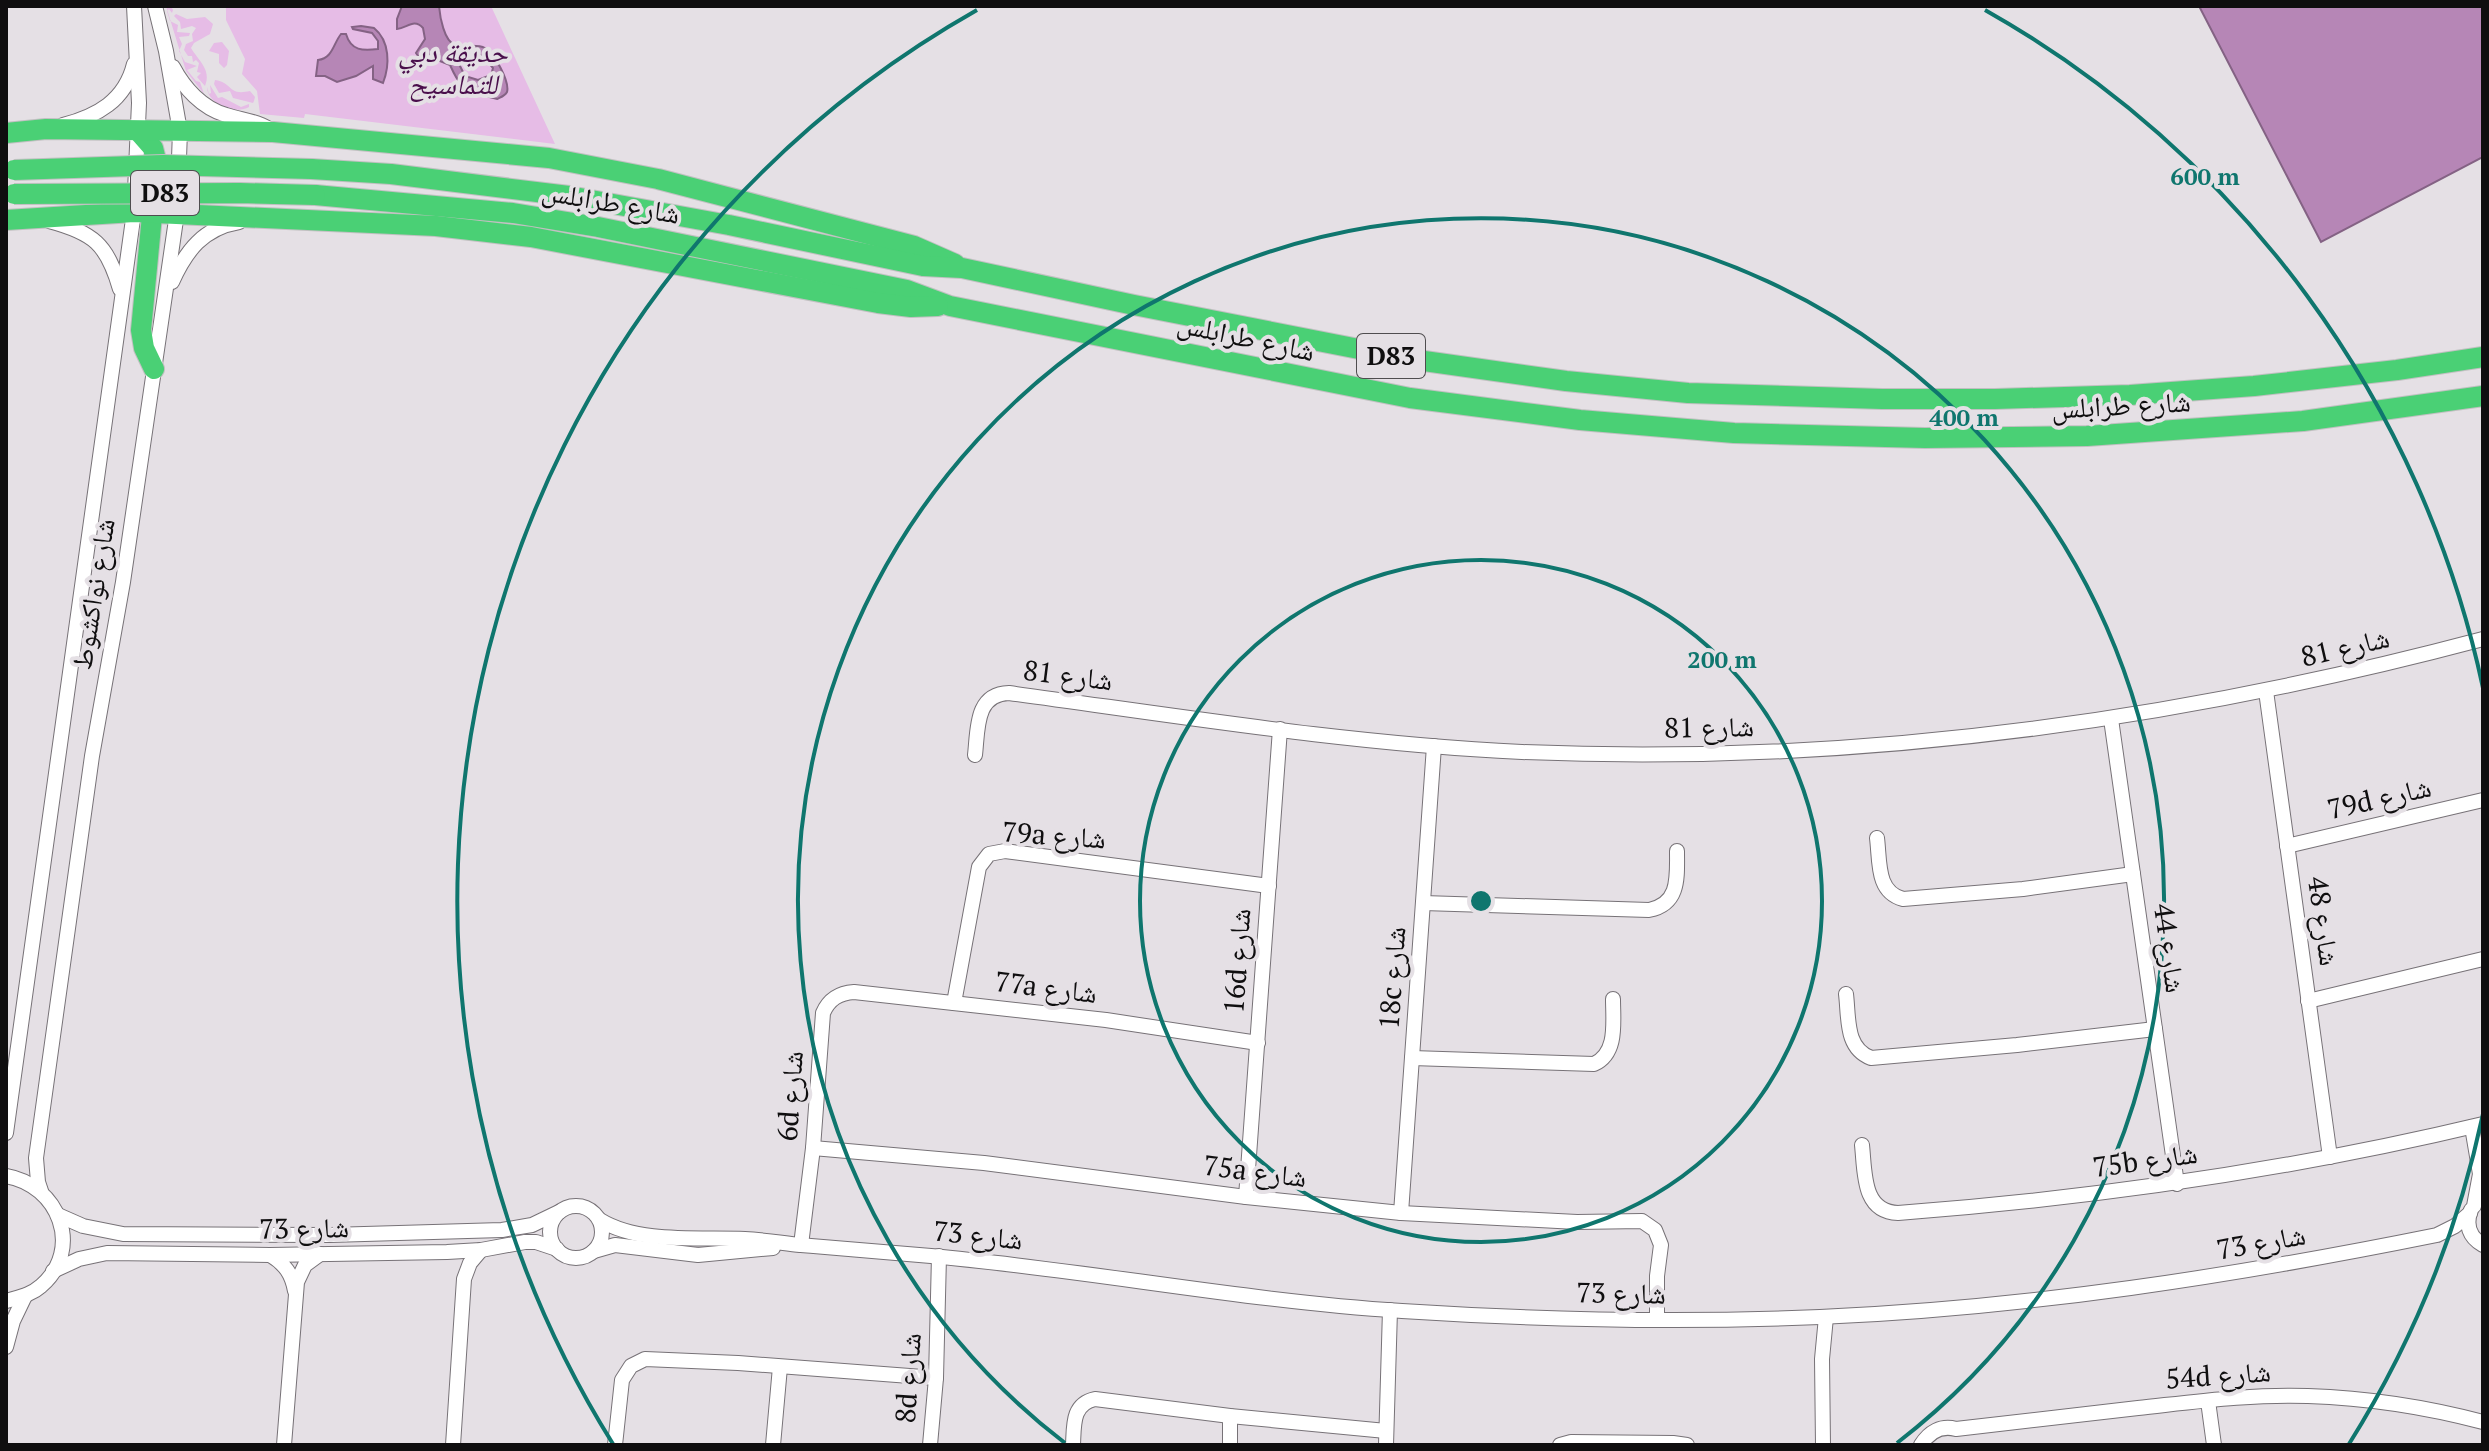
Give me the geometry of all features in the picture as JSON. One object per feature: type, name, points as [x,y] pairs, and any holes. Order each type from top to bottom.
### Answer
[{"type":"highway","points":[[6,133],[46,129],[273,132],[549,158],[610,168],[914,246],[962,268]]},
{"type":"highway","points":[[138,131],[149,142],[156,156],[157,172],[144,212],[141,330],[144,348],[154,369]]},
{"type":"highway","name":"شارع طرابلس","points":[[10,170],[163,165],[311,169],[391,174],[569,196],[729,225],[923,266],[962,268],[1410,359],[1566,381],[1688,393],[1882,399],[2130,395],[2254,386],[2483,357]]},
{"type":"highway","name":"شارع طرابلس","points":[[10,195],[315,195],[513,213],[598,227],[907,290],[950,306],[1410,398],[1580,420],[1734,433],[1925,438],[2087,436],[2303,421],[2483,396]]},
{"type":"highway","points":[[6,220],[144,212],[375,222],[483,231],[589,247],[878,303],[911,307],[950,306]]},
{"type":"street","points":[[134,6],[138,131]]},
{"type":"street","name":"شارع نواكشوط","points":[[41,1191],[36,1172],[38,1145],[92,756],[123,582],[177,213],[180,131],[155,6]]},
{"type":"street","points":[[166,51],[184,85],[208,107],[257,123],[273,132]]},
{"type":"street","points":[[46,129],[90,117],[108,106],[127,84],[137,52]]},
{"type":"street","name":"شارع نواكشوط","points":[[6,1133],[122,298],[144,212]]},
{"type":"street","points":[[35,217],[77,229],[94,239],[112,263],[122,298]]},
{"type":"street","points":[[165,297],[188,251],[202,237],[227,224],[277,218]]},
{"type":"street","name":"شارع 81","points":[[975,755],[982,707],[1001,694],[1359,740],[1434,746],[1605,754],[1774,752],[1943,741],[2111,719],[2266,691],[2385,665],[2483,639]]},
{"type":"street","name":"شارع 48","points":[[2266,691],[2330,1157]]},
{"type":"street","name":"شارع 44","points":[[2111,719],[2177,1184]]},
{"type":"street","name":"16d شارع","points":[[1246,1197],[1280,729]]},
{"type":"street","name":"18c شارع","points":[[1401,1213],[1434,746]]},
{"type":"street","name":"79d شارع","points":[[2287,846],[2483,800]]},
{"type":"street","points":[[1877,838],[1882,881],[1890,893],[1903,899],[2023,889],[2133,874]]},
{"type":"street","name":"79a شارع","points":[[954,1003],[979,867],[989,854],[1005,851],[1269,886]]},
{"type":"street","points":[[1423,903],[1649,910],[1665,904],[1675,890],[1677,851]]},
{"type":"street","points":[[2308,1001],[2483,959]]},
{"type":"street","name":"77a شارع","points":[[830,1001],[854,992],[1106,1020],[1258,1043]]},
{"type":"street","points":[[1846,994],[1852,1041],[1856,1049],[1871,1058],[2155,1029]]},
{"type":"street","points":[[1412,1058],[1594,1064],[1611,1049],[1613,999]]},
{"type":"street","name":"6d شارع","points":[[805,1245],[822,1020],[830,1001]]},
{"type":"street","points":[[2478,1126],[2482,1166],[2468,1228],[2480,1243]]},
{"type":"street","name":"75b شارع","points":[[1862,1145],[1869,1197],[1881,1210],[1889,1213],[2048,1200],[2177,1184],[2330,1157],[2478,1126]]},
{"type":"street","name":"75a شارع","points":[[813,1148],[984,1163],[1246,1197],[1401,1213],[1577,1222],[1642,1221],[1649,1224],[1659,1237],[1657,1280],[1661,1320]]},
{"type":"street","points":[[6,1176],[30,1183],[41,1191],[58,1215],[62,1234],[61,1253],[53,1271],[41,1286],[25,1296],[6,1301]]},
{"type":"street","points":[[572,1206],[595,1213],[600,1220],[602,1237],[594,1251],[579,1258],[571,1258],[552,1242],[550,1226],[559,1212],[572,1206]]},
{"type":"street","name":"شارع 73","points":[[600,1220],[612,1227],[641,1234],[746,1239],[942,1257],[1231,1294],[1393,1310],[1593,1320],[1661,1320],[1822,1317],[1975,1306],[2128,1288],[2299,1262],[2437,1235],[2455,1226],[2475,1206]]},
{"type":"street","name":"شارع 73","points":[[58,1215],[83,1226],[123,1234],[330,1235],[502,1230],[532,1225],[559,1212]]},
{"type":"street","name":"شارع 73","points":[[2437,1235],[2480,1243]]},
{"type":"street","name":"شارع 73","points":[[53,1271],[79,1259],[107,1253],[270,1255],[447,1252],[525,1242],[557,1249]]},
{"type":"street","name":"شارع 73","points":[[594,1251],[627,1245],[698,1255],[805,1245]]},
{"type":"street","points":[[453,1445],[464,1279],[470,1263],[481,1250]]},
{"type":"street","points":[[447,1252],[464,1279]]},
{"type":"street","points":[[295,1291],[305,1265],[320,1254]]},
{"type":"street","points":[[270,1255],[285,1266],[294,1282],[295,1291],[284,1445]]},
{"type":"street","name":"8d شارع","points":[[930,1445],[942,1257]]},
{"type":"street","points":[[6,1347],[13,1321],[25,1296]]},
{"type":"street","points":[[1073,1445],[1075,1414],[1083,1403],[1101,1399],[1386,1438],[1393,1310]]},
{"type":"street","points":[[1822,1317],[1823,1445]]},
{"type":"street","points":[[615,1445],[622,1380],[631,1366],[638,1362],[653,1359],[936,1378]]},
{"type":"street","points":[[773,1445],[780,1367]]},
{"type":"street","name":"54d شارع","points":[[1930,1445],[1956,1429],[2208,1401],[2306,1396],[2404,1405],[2483,1422]]},
{"type":"street","points":[[2208,1401],[2214,1445]]},
{"type":"street","points":[[1230,1416],[1230,1445]]},
{"type":"street","name":"54d شارع","points":[[1921,1445],[1938,1429],[1956,1429]]},
{"type":"street","points":[[1560,1445],[1571,1442],[1687,1445]]},
{"type":"green space","name":"حديقة دبي للتماسيح","points":[[226,6],[491,6],[555,144],[305,114],[304,118],[260,114],[257,91],[242,74],[245,59],[226,20]]},
{"type":"green space","points":[[174,16],[187,19],[205,17],[213,24],[210,34],[191,48],[207,75],[205,86],[197,77],[201,73],[197,72],[199,63],[196,60],[193,62],[192,56],[184,50],[186,44],[193,41],[192,34],[196,28],[181,29],[180,22]]},
{"type":"green space","points":[[171,21],[178,25],[177,32],[190,33],[189,36],[179,37],[182,44],[179,50]]},
{"type":"green space","points":[[222,42],[229,51],[224,68],[219,63],[219,54],[209,51],[214,43]]},
{"type":"green space","points":[[181,55],[185,62],[197,66],[187,70],[200,82],[204,94],[186,71]]},
{"type":"green space","points":[[215,80],[234,91],[250,91],[255,97],[253,103],[233,98],[230,91],[219,93]]},
{"type":"green space","points":[[210,85],[218,98],[241,107],[249,104],[249,107],[237,110],[217,103],[208,93],[207,87],[211,93]]},
{"type":"shaded area","points":[[402,6],[439,6],[443,28],[451,43],[478,46],[489,51],[504,75],[506,93],[497,99],[465,87],[450,65],[437,60],[431,52],[426,60],[421,60],[416,53],[425,39],[423,28],[413,24],[397,29]],"holes":[[[470,53],[483,56],[493,68],[491,75],[478,80],[465,76],[460,66],[461,58]]]},
{"type":"shaded area","points":[[2199,6],[2483,6],[2483,157],[2321,242]]},
{"type":"shaded area","points":[[352,27],[374,28],[386,46],[387,69],[383,83],[373,79],[373,66],[337,82],[325,76],[316,76],[318,60],[330,54],[341,34],[346,34],[358,49],[378,49],[378,41],[372,33]]}]
